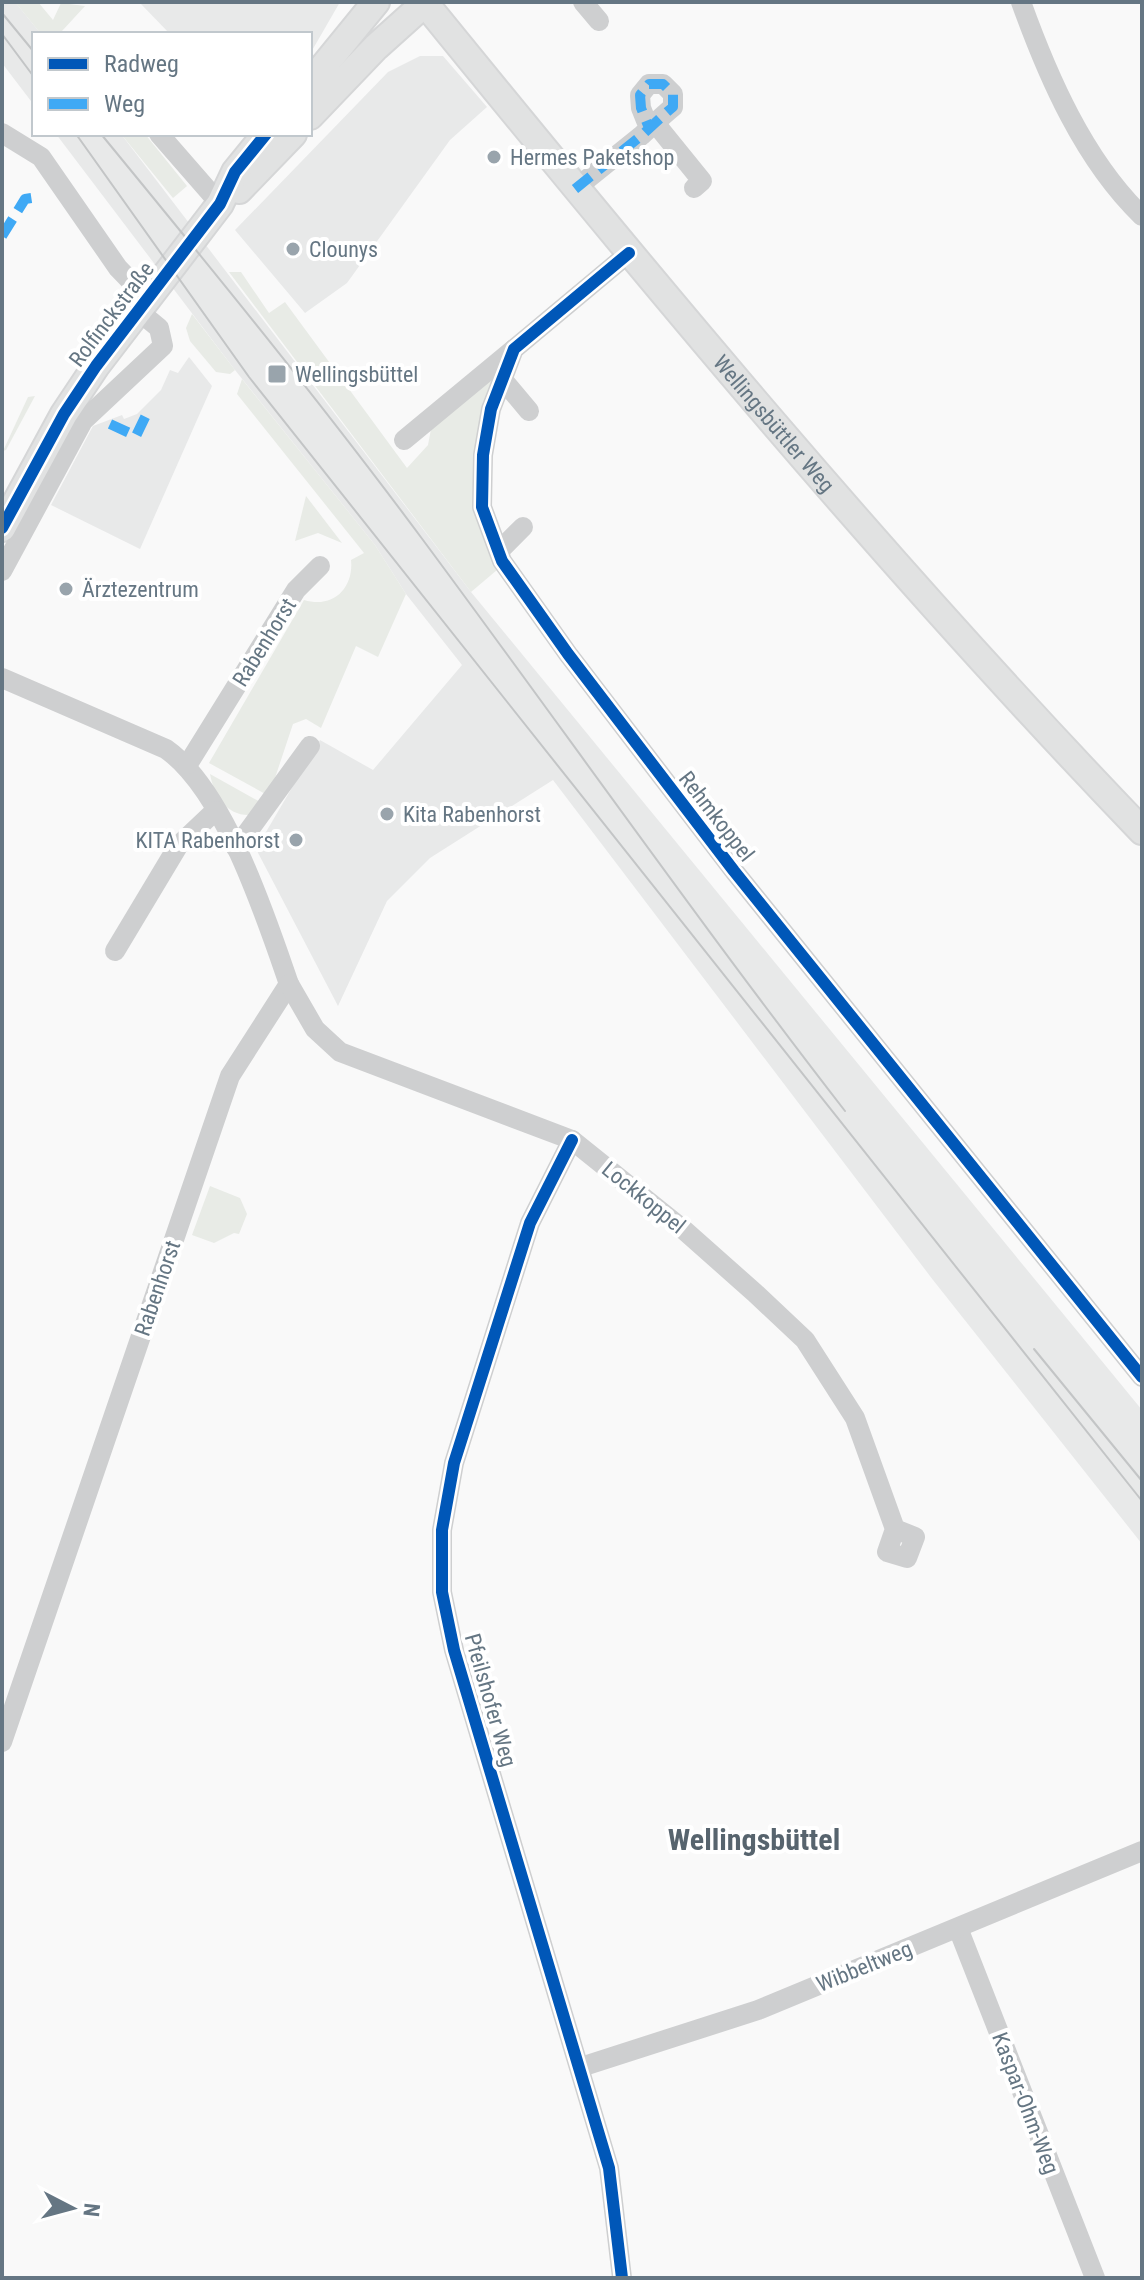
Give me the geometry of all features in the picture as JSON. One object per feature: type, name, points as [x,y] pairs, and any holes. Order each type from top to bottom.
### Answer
[{"type":"main road","points":[[312,81],[376,2]]},
{"type":"main road","points":[[312,114],[376,47],[425,2]]},
{"type":"main road","name":"Wellingsbüttler Weg","points":[[425,2],[629,253],[1010,689],[1142,831]]},
{"type":"main road","name":"Rolfinckstraße","points":[[2,528],[50,438],[141,303],[220,204],[235,172],[264,136]]},
{"type":"main road","name":"Rolfinckstraße","points":[[220,204],[244,186],[291,136]]},
{"type":"street","points":[[583,2],[599,21]]},
{"type":"street","points":[[1021,2],[1040,55],[1080,133],[1126,201],[1142,216]]},
{"type":"street","points":[[575,189],[652,125],[702,181],[694,188]]},
{"type":"street","points":[[2,133],[41,157],[159,328],[163,346],[91,412],[50,438]]},
{"type":"street","points":[[161,136],[220,204]]},
{"type":"street","points":[[404,440],[629,253]]},
{"type":"street","name":"Rehmkoppel","points":[[514,349],[491,409],[483,455],[482,507],[499,551],[568,654],[734,871],[1142,1377]]},
{"type":"street","points":[[503,380],[529,411]]},
{"type":"street","points":[[2,571],[41,494],[91,412]]},
{"type":"street","points":[[499,551],[523,527]]},
{"type":"street","name":"Rabenhorst","points":[[188,764],[296,590],[320,566]]},
{"type":"street","points":[[2,678],[166,749],[188,764],[236,848],[260,901],[289,984]]},
{"type":"street","points":[[236,848],[310,746]]},
{"type":"street","points":[[115,951],[178,846],[215,811]]},
{"type":"street","name":"Rabenhorst","points":[[2,1742],[230,1076],[289,984]]},
{"type":"street","name":"Lockkoppel","points":[[289,984],[315,1029],[340,1052],[572,1140],[684,1230],[805,1340],[855,1418],[895,1529]]},
{"type":"street","name":"Pfeilshofer Weg","points":[[572,1140],[530,1223],[454,1463],[442,1530],[442,1592],[458,1665],[609,2168],[622,2278]]},
{"type":"street","name":"Wibbeltweg","points":[[581,2067],[758,2010],[1142,1851]]},
{"type":"street","name":"Kaspar-Ohm-Weg","points":[[958,1928],[1095,2278]]},
{"type":"shaded area","points":[[2,2],[15,2],[39,32],[32,32],[32,102],[2,63]]},
{"type":"shaded area","points":[[15,2],[38,2],[53,20],[61,3],[85,6],[63,32],[39,32]]},
{"type":"shaded area","points":[[139,2],[340,2],[312,51],[312,32],[168,32]]},
{"type":"shaded area","points":[[420,56],[443,56],[487,107],[450,140],[347,283],[305,313],[235,230],[388,72]]},
{"type":"shaded area","points":[[58,136],[123,136],[471,592],[1142,1410],[1142,1544],[933,1280],[553,780],[430,858],[387,901],[338,1006],[256,849],[320,740],[373,770],[462,665],[406,594],[375,545],[235,370]]},
{"type":"shaded area","points":[[123,136],[147,136],[187,186],[173,198]]},
{"type":"shaded area","points":[[229,272],[241,272],[269,313],[285,302],[407,468],[428,445],[432,424],[494,377],[479,432],[497,570],[471,592]]},
{"type":"shaded area","points":[[192,314],[235,370],[230,374],[216,372],[190,341],[186,328]]},
{"type":"shaded area","points":[[189,357],[212,386],[140,549],[51,505],[93,426],[122,415],[124,419],[137,414],[161,390],[170,370],[178,373]]},
{"type":"shaded area","points":[[242,379],[375,545],[406,594],[378,657],[356,646],[321,728],[306,719],[293,724],[269,796],[209,763],[304,600],[324,601],[340,594],[349,579],[351,560],[364,553],[237,394]]},
{"type":"shaded area","points":[[35,396],[6,450],[3,451],[28,397]]},
{"type":"shaded area","points":[[306,496],[342,543],[318,533],[295,541]]},
{"type":"shaded area","points":[[210,774],[262,803],[250,815],[235,812],[218,797]]},
{"type":"shaded area","points":[[210,1186],[240,1198],[247,1214],[239,1234],[234,1233],[214,1243],[192,1235]]},
{"type":"tram line","points":[[2,13],[32,50]]},
{"type":"tram line","points":[[2,34],[32,74]]},
{"type":"tram line","points":[[77,136],[249,377],[1142,1501]]},
{"type":"tram line","points":[[103,136],[265,335],[384,488],[845,1111]]},
{"type":"tram line","points":[[1034,1349],[1142,1481]]},
{"type":"marked path","points":[[575,189],[642,135],[673,107],[673,94],[663,84],[649,84],[640,95],[641,108],[649,128]]},
{"type":"marked path","points":[[2,236],[25,199],[38,197]]},
{"type":"marked path","points":[[110,424],[136,436],[148,411]]},
{"type":"cycle path","points":[[2,528],[64,414],[96,366],[220,204],[235,172],[264,136]]},
{"type":"cycle path","points":[[629,253],[514,349],[491,409],[483,455],[482,507],[502,561],[568,654],[734,871],[1142,1377]]},
{"type":"cycle path","points":[[572,1140],[530,1223],[454,1463],[442,1530],[442,1592],[454,1650],[609,2168],[622,2278]]},
{"type":"place","name":"Hermes Paketshop","points":[[494,157]]},
{"type":"place","name":"Clounys","points":[[293,249]]},
{"type":"place","name":"Wellingsbüttel","points":[[277,374]]},
{"type":"place","name":"Ärztezentrum","points":[[66,589]]},
{"type":"place","name":"Kita Rabenhorst","points":[[387,814]]},
{"type":"place","name":"KITA Rabenhorst","points":[[296,840]]},
{"type":"district","name":"Wellingsbüttel","points":[[754,1840]]}]
